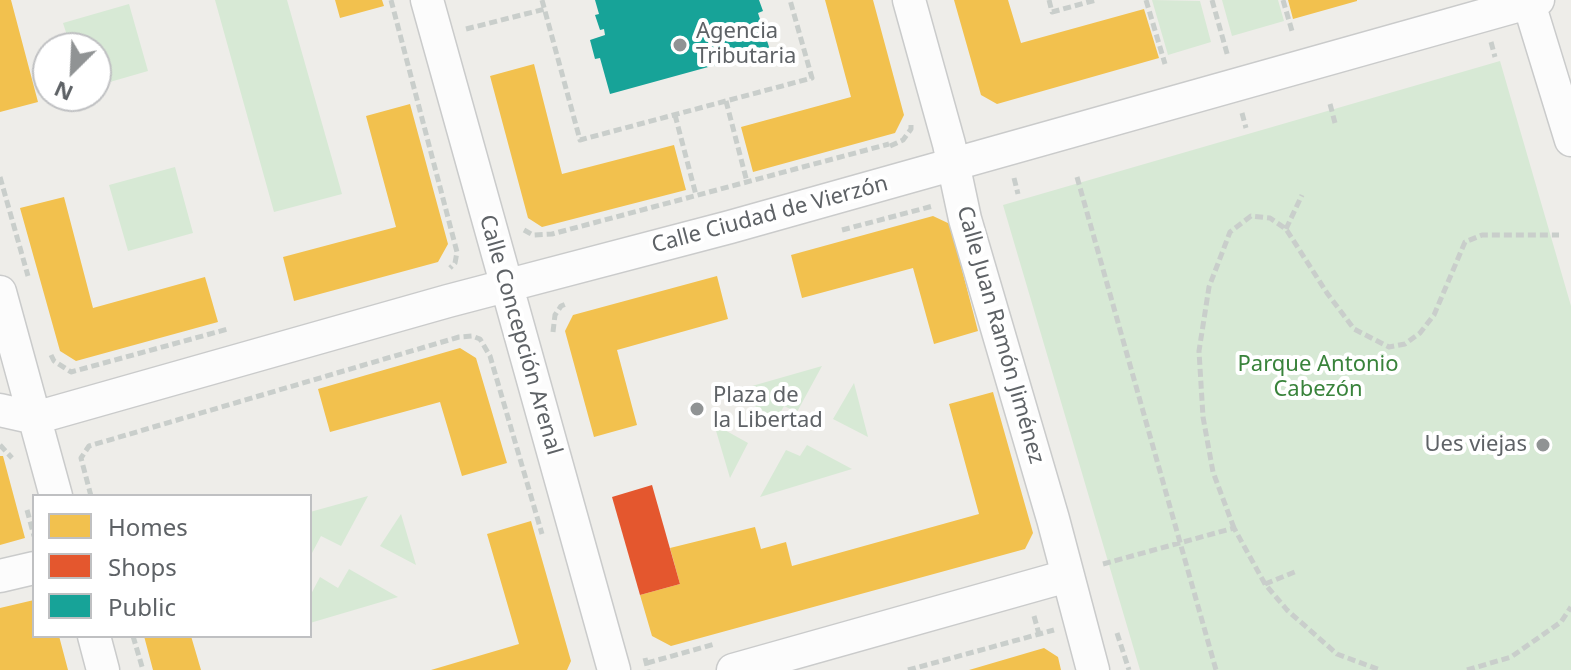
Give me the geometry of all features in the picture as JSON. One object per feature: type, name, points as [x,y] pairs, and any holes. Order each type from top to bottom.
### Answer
[{"type":"street","name":"Calle Concepción Arenal","points":[[427,0],[614,670]]},
{"type":"street","name":"Calle Juan Ramón Jiménez","points":[[909,0],[954,164],[965,219],[1053,519],[1067,576],[1065,619],[1093,670]]},
{"type":"street","name":"Calle Ciudad de Vierzón","points":[[0,410],[35,418],[506,286],[730,227],[1531,1]]},
{"type":"street","points":[[1531,1],[1571,140]]},
{"type":"street","points":[[14,285],[35,418],[55,494]]},
{"type":"street","points":[[0,576],[32,568]]},
{"type":"street","points":[[733,670],[1067,576]]},
{"type":"street","points":[[95,638],[103,670]]},
{"type":"path","points":[[391,0],[457,252],[455,263],[439,272]]},
{"type":"path","points":[[542,0],[580,140],[812,78],[790,0]]},
{"type":"path","points":[[1049,0],[1052,12],[1096,0]]},
{"type":"path","points":[[1146,0],[1165,64]]},
{"type":"path","points":[[1212,0],[1225,48]]},
{"type":"path","points":[[1283,0],[1292,31]]},
{"type":"path","points":[[462,15],[466,29],[545,9]]},
{"type":"path","points":[[726,101],[747,182]]},
{"type":"path","points":[[1330,104],[1335,123]]},
{"type":"path","points":[[675,115],[696,195]]},
{"type":"path","points":[[521,228],[533,235],[545,236],[889,144]]},
{"type":"path","points":[[0,177],[14,285]]},
{"type":"path","points":[[1077,177],[1216,670]]},
{"type":"path","points":[[1286,229],[1302,195]]},
{"type":"path","points":[[838,231],[941,205]]},
{"type":"path","points":[[1380,670],[1337,654],[1298,621],[1265,584],[1234,528],[1213,472],[1203,417],[1199,351],[1209,287],[1230,232],[1251,216],[1270,218],[1286,229],[1354,329],[1389,347],[1405,344],[1420,333],[1434,315],[1465,242],[1482,235],[1559,235]]},
{"type":"path","points":[[555,340],[555,315],[561,306],[570,303]]},
{"type":"path","points":[[49,351],[54,361],[71,372],[230,328]]},
{"type":"path","points":[[90,494],[81,458],[89,446],[459,337],[472,336],[480,339],[490,356],[546,549]]},
{"type":"path","points":[[1103,564],[1234,528]]},
{"type":"path","points":[[1265,584],[1297,571]]},
{"type":"path","points":[[1467,670],[1511,657],[1561,622],[1571,607]]},
{"type":"path","points":[[1034,619],[1065,619]]},
{"type":"path","points":[[908,670],[1065,619]]},
{"type":"path","points":[[1116,629],[1129,670]]},
{"type":"path","points":[[134,638],[143,670]]},
{"type":"green space","points":[[215,0],[287,0],[342,194],[274,212]]},
{"type":"green space","points":[[1152,0],[1200,1],[1211,42],[1168,55]]},
{"type":"green space","points":[[1222,0],[1278,0],[1284,21],[1232,36]]},
{"type":"green space","points":[[129,4],[148,71],[112,81],[112,32],[66,32],[63,23]]},
{"type":"green space","name":"Parque Antonio Cabezón","points":[[1500,61],[1571,306],[1571,670],[1140,670],[1003,205]]},
{"type":"green space","points":[[175,167],[193,233],[128,251],[109,185]]},
{"type":"green space","points":[[822,366],[797,412],[784,406],[777,419],[731,392]]},
{"type":"green space","points":[[854,383],[868,437],[833,419]]},
{"type":"green space","points":[[714,424],[748,443],[730,478]]},
{"type":"green space","points":[[807,445],[852,469],[760,497],[786,450],[800,456]]},
{"type":"green space","points":[[368,496],[341,546],[321,536],[312,553],[312,511]]},
{"type":"green space","points":[[401,514],[416,565],[380,546]]},
{"type":"green space","points":[[349,569],[398,597],[312,622],[312,592],[320,577],[338,588]]},
{"type":"building: Homes","points":[[0,0],[11,0],[32,79],[32,104],[0,112]]},
{"type":"building: Homes","points":[[335,0],[382,0],[384,6],[340,18]]},
{"type":"building: Homes","points":[[825,0],[873,0],[904,115],[895,133],[753,172],[741,127],[851,97]]},
{"type":"building: Homes","points":[[954,0],[1008,0],[1021,43],[1144,9],[1159,58],[997,104],[981,95]]},
{"type":"building: Homes","points":[[1288,0],[1357,0],[1357,1],[1293,19]]},
{"type":"building: Homes","points":[[534,64],[562,174],[674,145],[686,190],[542,227],[528,218],[490,76]]},
{"type":"building: Homes","points":[[410,104],[448,244],[438,262],[294,301],[283,257],[396,227],[366,116]]},
{"type":"building: Homes","points":[[64,197],[93,308],[205,277],[218,322],[76,361],[60,351],[20,208]]},
{"type":"building: Homes","points":[[933,216],[950,224],[978,331],[934,344],[913,268],[802,298],[791,255]]},
{"type":"building: Homes","points":[[717,276],[728,319],[617,350],[637,425],[594,437],[565,331],[573,315]]},
{"type":"building: Homes","points":[[460,348],[476,358],[507,463],[462,476],[440,402],[330,432],[318,389]]},
{"type":"building: Homes","points":[[993,392],[1033,533],[1025,549],[671,646],[652,636],[640,595],[680,584],[670,548],[755,527],[761,549],[786,542],[792,566],[979,514],[949,404]]},
{"type":"building: Homes","points":[[0,456],[3,456],[25,538],[0,545]]},
{"type":"building: Homes","points":[[531,521],[571,661],[567,670],[431,670],[519,644],[487,534]]},
{"type":"building: Homes","points":[[32,600],[32,638],[60,638],[68,670],[0,670],[0,608]]},
{"type":"building: Homes","points":[[145,638],[192,638],[201,670],[153,670]]},
{"type":"building: Homes","points":[[1044,648],[1058,657],[1061,670],[969,670]]},
{"type":"building: Shops","points":[[652,485],[680,584],[640,595],[612,497]]},
{"type":"building: Public","name":"Agencia Tributaria","points":[[595,0],[759,0],[763,11],[758,13],[770,50],[610,94],[600,58],[595,59],[590,40],[605,35],[595,15],[599,14]]},
{"type":"place","name":"Agencia Tributaria","points":[[680,45]]},
{"type":"place","name":"Plaza de la Libertad","points":[[697,409]]},
{"type":"place","name":"Ues viejas","points":[[1543,445]]}]
